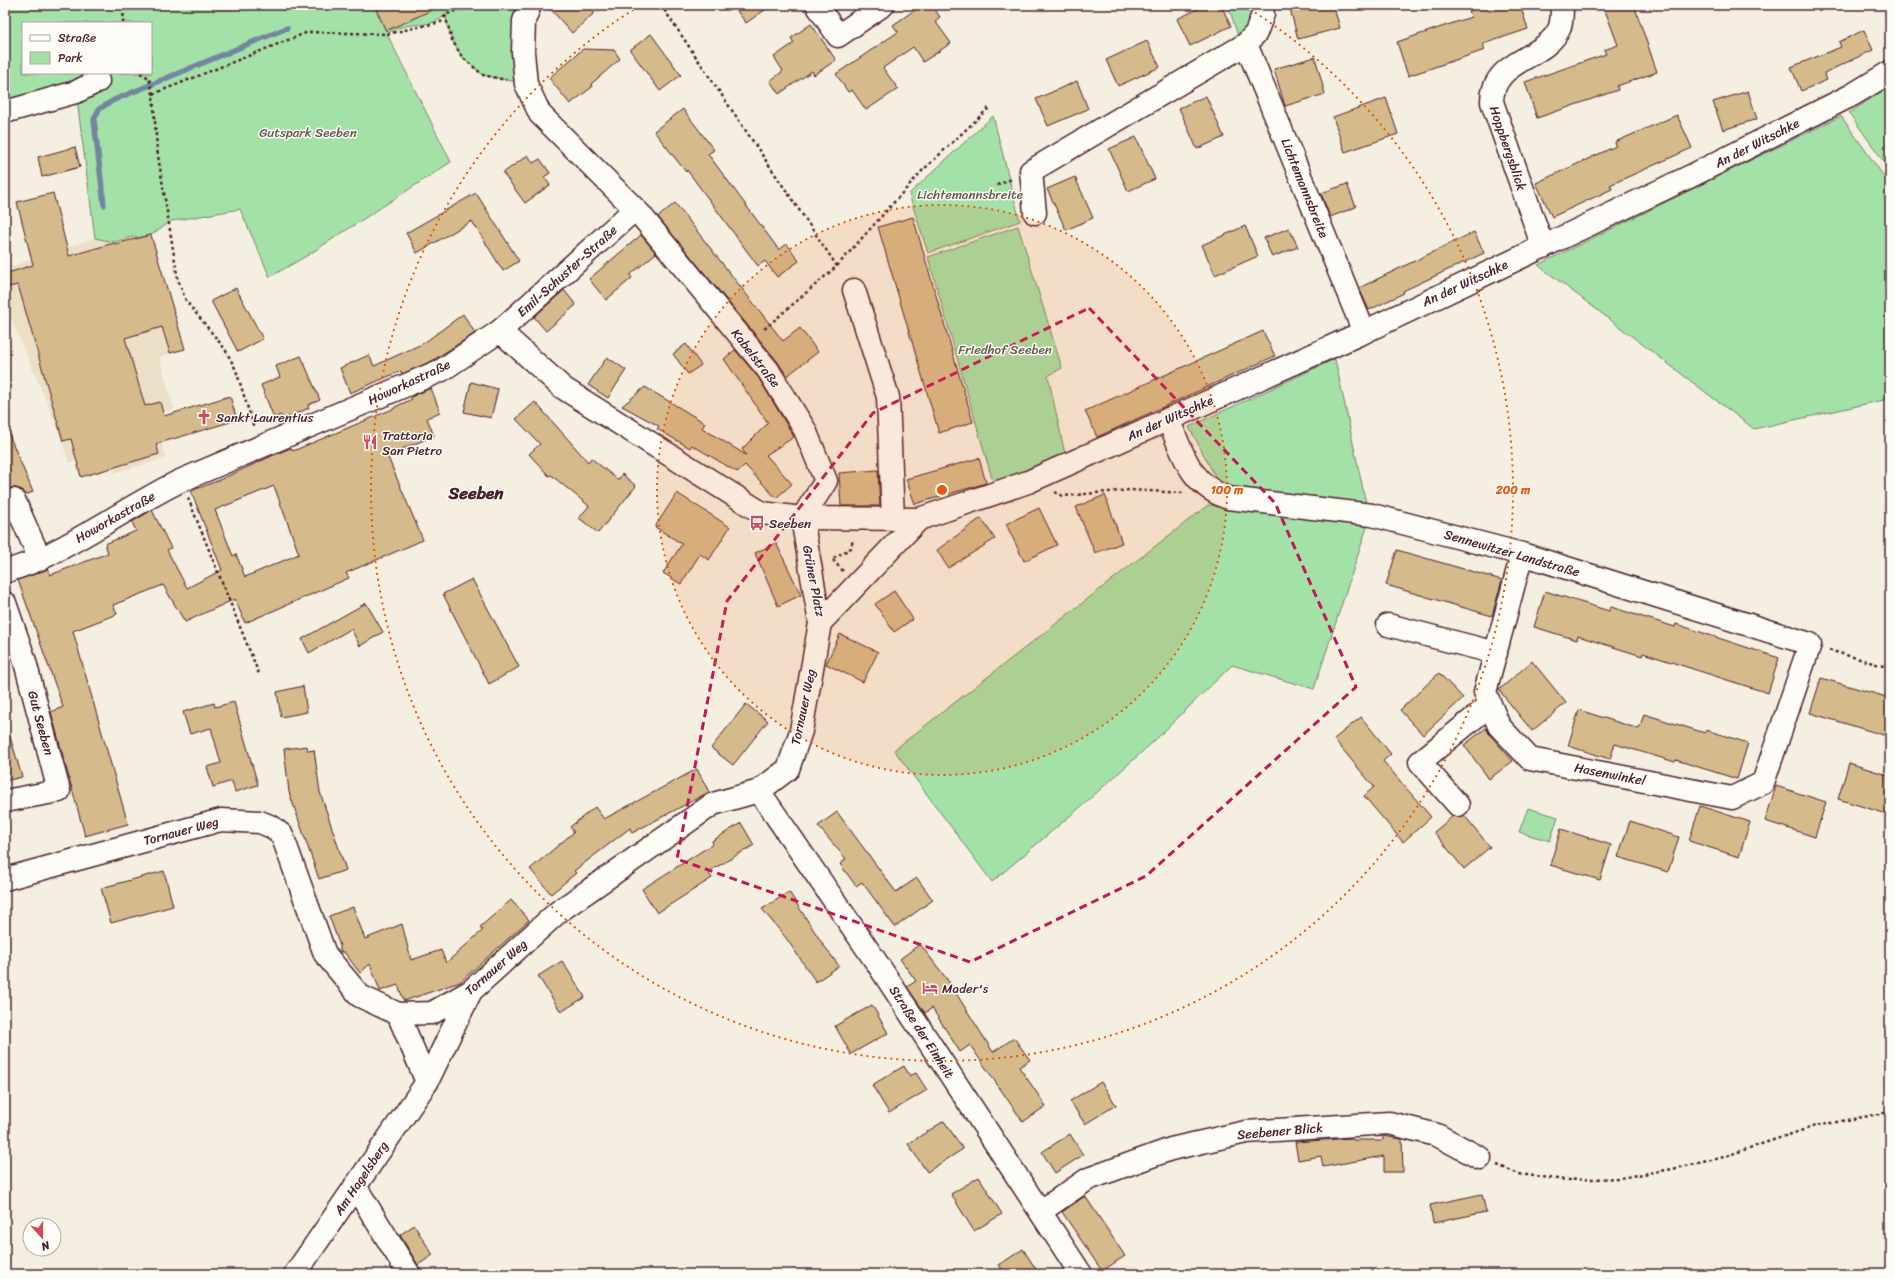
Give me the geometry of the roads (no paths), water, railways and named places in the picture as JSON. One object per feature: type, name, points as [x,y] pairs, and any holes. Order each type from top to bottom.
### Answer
[{"type":"street","points":[[530,5],[524,21],[523,52],[526,84],[540,114],[637,211]]},
{"type":"street","points":[[818,5],[838,36],[883,5]]},
{"type":"street","name":"Hoppbergsblick","points":[[1543,246],[1492,102],[1492,95],[1494,87],[1501,75],[1539,49],[1553,36],[1560,27],[1562,5]]},
{"type":"street","points":[[1035,214],[1031,171],[1246,44],[1256,33],[1263,14]]},
{"type":"street","name":"Lichtemannsbreite","points":[[1246,44],[1364,332]]},
{"type":"street","name":"An der Witschke","points":[[1033,480],[1364,332],[1698,173],[1852,95],[1890,72]]},
{"type":"street","points":[[5,112],[76,92],[98,81]]},
{"type":"street","name":"Emil-Schuster-Straße","points":[[500,332],[637,211]]},
{"type":"street","name":"Kabelstraße","points":[[637,211],[768,370],[806,430],[826,481],[802,518]]},
{"type":"street","points":[[854,290],[888,397],[893,519]]},
{"type":"street","points":[[500,332],[563,388],[762,513],[802,518]]},
{"type":"street","name":"Howorkastraße","points":[[48,555],[146,498],[180,481],[442,370],[500,332]]},
{"type":"street","name":"Sennewitzer Landstraße","points":[[1168,419],[1194,474],[1204,486],[1213,492],[1228,498],[1372,515],[1522,554],[1810,644]]},
{"type":"street","name":"Grüner Platz","points":[[820,623],[802,518],[919,519],[1033,480]]},
{"type":"street","points":[[5,572],[48,555],[14,500]]},
{"type":"street","name":"Grüner Platz","points":[[820,623],[919,519]]},
{"type":"street","name":"Hasenwinkel","points":[[1522,554],[1485,692],[1498,726],[1530,759],[1732,798],[1763,783],[1810,644]]},
{"type":"street","name":"Gut Seeben","points":[[5,603],[24,658],[59,791],[5,801]]},
{"type":"street","name":"Tornauer Weg","points":[[5,879],[221,820],[260,822],[272,827],[282,835],[325,954],[360,996],[398,1014],[432,1014],[471,991],[558,912],[713,804],[759,791],[788,769],[801,731],[820,623]]},
{"type":"street","points":[[1388,625],[1496,652]]},
{"type":"street","points":[[1458,805],[1420,762],[1490,705]]},
{"type":"street","name":"Straße der Einheit","points":[[759,791],[879,966],[1081,1274]]},
{"type":"street","name":"Am Hagelsberg","points":[[296,1274],[427,1082],[471,991]]},
{"type":"street","points":[[398,1014],[427,1082]]},
{"type":"street","name":"Seebener Blick","points":[[1041,1211],[1088,1179],[1170,1149],[1246,1132],[1389,1123],[1437,1135],[1480,1158]]},
{"type":"street","points":[[355,1186],[409,1274]]},
{"type":"waterway","points":[[104,205],[94,120],[99,109],[114,100],[287,28]]},
{"type":"place","name":"Sankt Laurentius","points":[[204,417]]},
{"type":"place","name":"Trattoria San Pietro","points":[[370,442]]},
{"type":"place","name":"Seeben","points":[[757,523]]},
{"type":"place","name":"Mader's","points":[[930,988]]},
{"type":"district","name":"Seeben","points":[[476,493]]},
{"type":"park label","name":"Gutspark Seeben","points":[[308,132]]},
{"type":"park label","name":"Friedhof Seeben","points":[[1005,349]]}]
